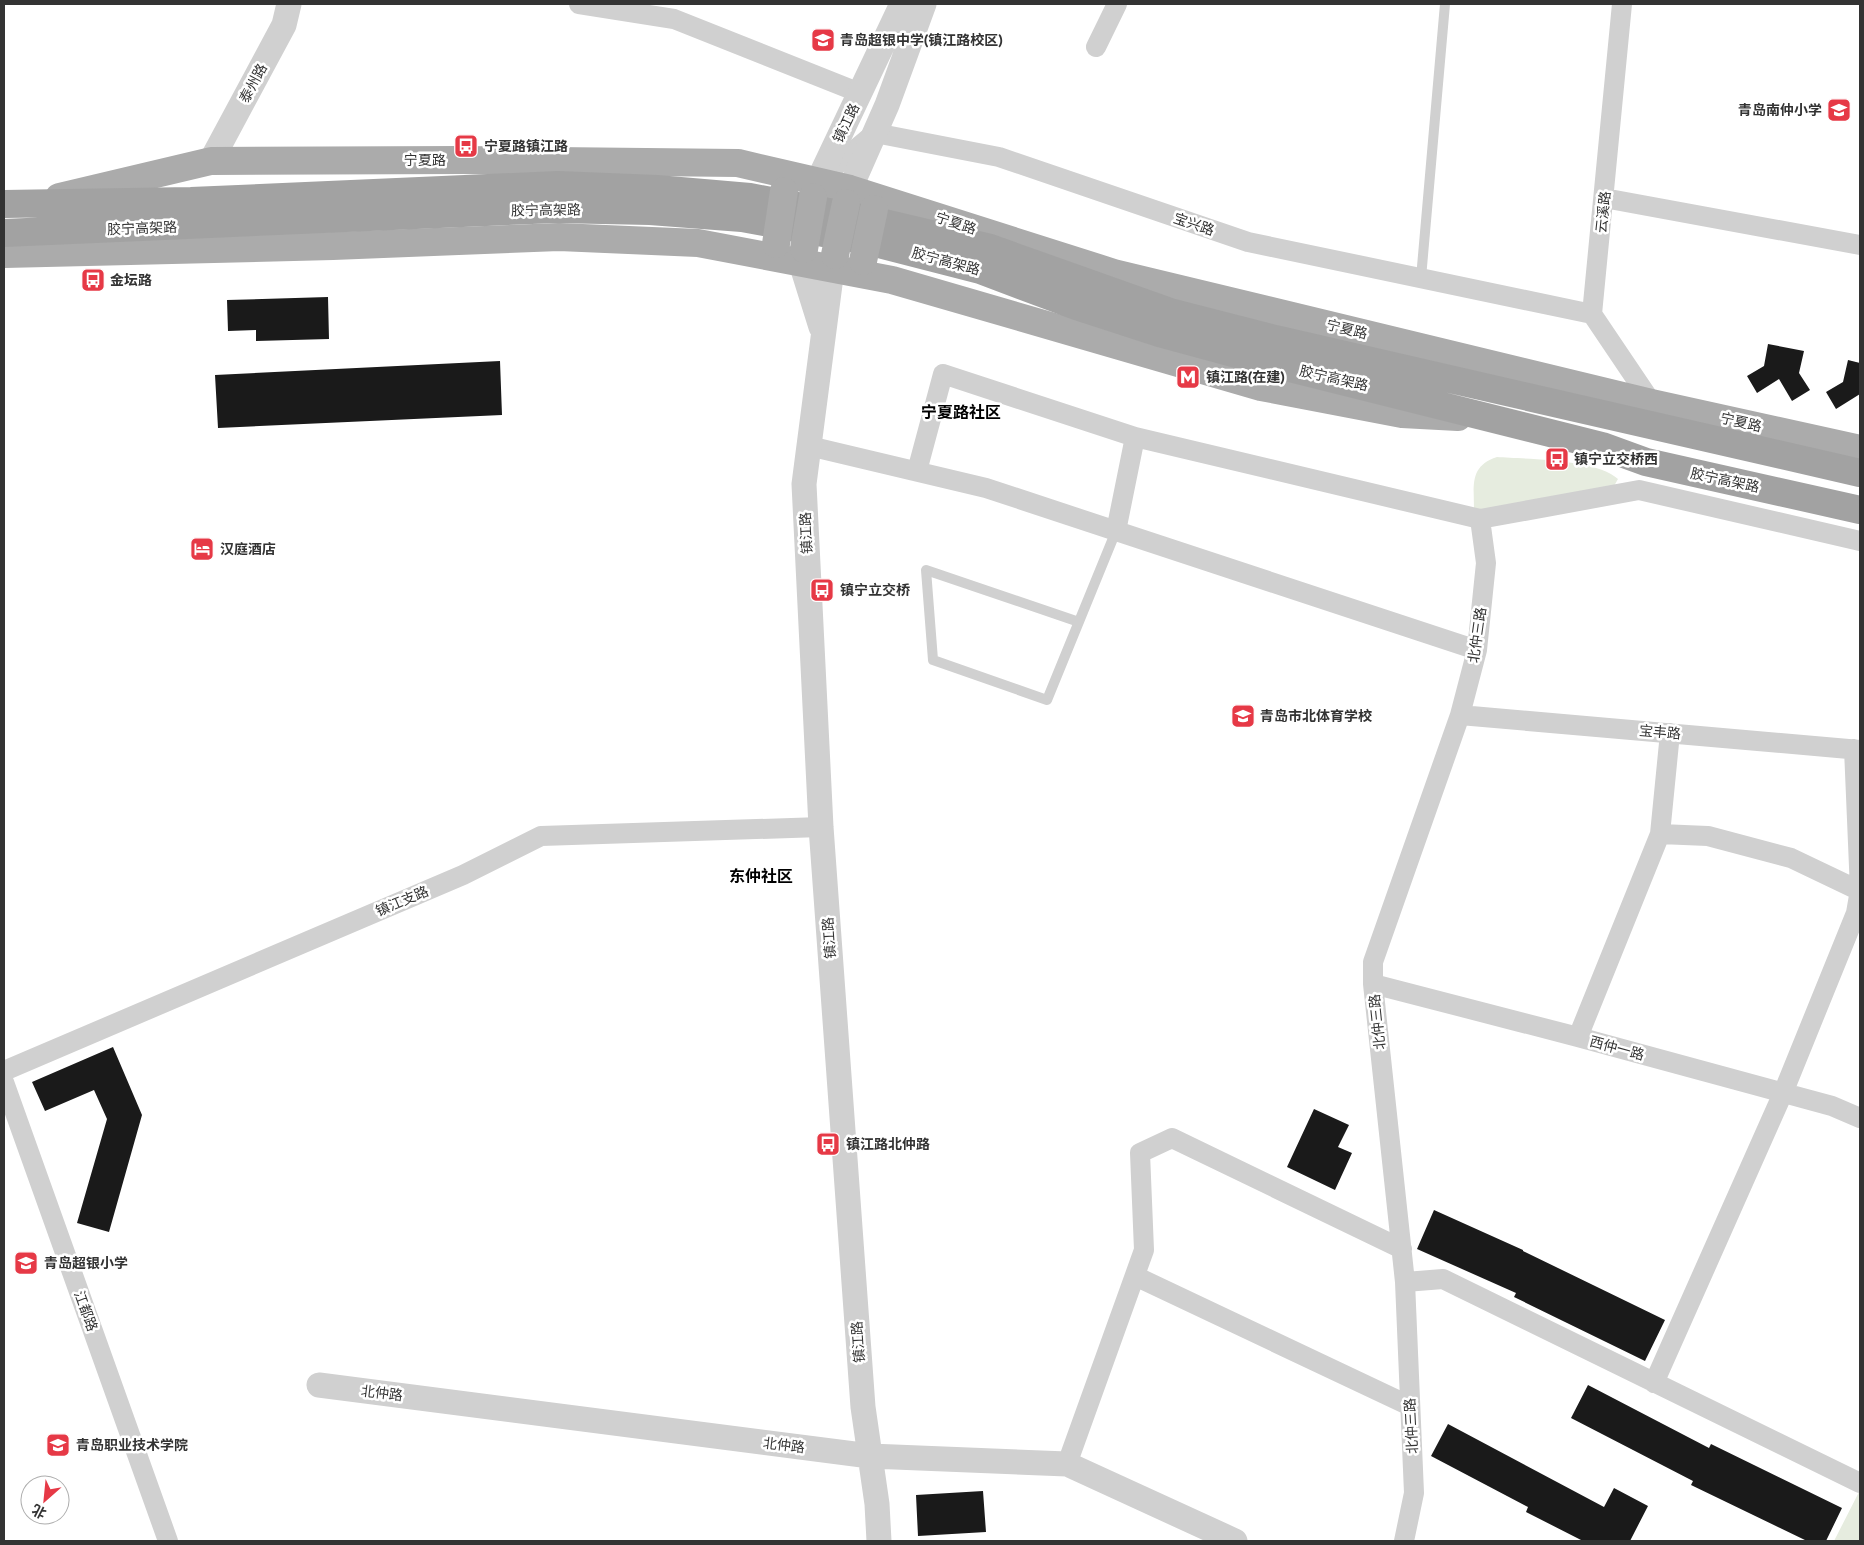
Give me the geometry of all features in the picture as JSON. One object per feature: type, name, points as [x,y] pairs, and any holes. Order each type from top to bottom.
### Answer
[{"type":"highway","name":"胶宁高架路","points":[[4,204],[191,201],[558,185],[657,189],[750,196],[871,220],[990,248],[1170,312],[1275,339],[1860,473]]},
{"type":"highway","name":"胶宁高架路","points":[[4,233],[555,209],[650,211],[742,218],[867,241],[980,270],[1076,306],[1159,333],[1266,362],[1602,446],[1646,462],[1860,510]]},
{"type":"main road","name":"宁夏路","points":[[38,202],[211,161],[738,162],[778,181],[881,205],[1114,273],[1652,403],[1860,449]]},
{"type":"main road","points":[[767,249],[778,181]]},
{"type":"main road","name":"镇江路","points":[[803,256],[815,189]]},
{"type":"main road","name":"镇江路","points":[[834,262],[848,196]]},
{"type":"main road","points":[[868,269],[881,205]]},
{"type":"main road","points":[[4,254],[333,246],[559,237],[698,243],[767,249],[868,269],[892,280],[1261,388],[1402,414],[1498,420]]},
{"type":"street","name":"泰州路","points":[[211,161],[284,25],[289,4]]},
{"type":"street","points":[[578,4],[674,19],[860,93]]},
{"type":"street","name":"镇江路","points":[[815,189],[902,4]]},
{"type":"street","name":"镇江路","points":[[848,196],[875,133],[924,4]]},
{"type":"street","points":[[1096,47],[1117,4]]},
{"type":"street","name":"云溪路","points":[[1592,314],[1622,4]]},
{"type":"street","points":[[815,189],[875,133]]},
{"type":"street","name":"宝兴路","points":[[875,133],[999,157],[1248,242],[1592,314]]},
{"type":"street","points":[[4,189],[38,202]]},
{"type":"street","points":[[1604,198],[1860,245]]},
{"type":"street","points":[[4,264],[44,253]]},
{"type":"street","name":"镇江路","points":[[803,256],[823,334]]},
{"type":"street","name":"镇江路","points":[[834,262],[804,484],[821,827],[863,1407],[877,1504],[879,1541]]},
{"type":"street","points":[[1592,314],[1652,403]]},
{"type":"street","points":[[917,471],[943,374],[1135,437],[1480,519],[1639,490],[1860,541]]},
{"type":"street","points":[[1116,531],[1135,437]]},
{"type":"street","points":[[809,446],[986,488],[1477,650]]},
{"type":"street","points":[[1639,490],[1646,462]]},
{"type":"street","name":"北仲三路","points":[[1404,1541],[1414,1493],[1405,1282],[1373,984],[1373,962],[1460,715],[1477,650],[1486,563],[1480,519]]},
{"type":"street","name":"宝丰路","points":[[1460,715],[1857,750]]},
{"type":"street","points":[[1578,1037],[1660,834],[1670,733]]},
{"type":"street","points":[[1654,1383],[1783,1093],[1856,913],[1860,890],[1857,750]]},
{"type":"street","name":"镇江支路","points":[[4,1071],[463,875],[541,836],[821,827]]},
{"type":"street","points":[[1660,834],[1708,836],[1792,858],[1860,890]]},
{"type":"street","name":"西仲一路","points":[[1373,984],[1832,1106],[1860,1118]]},
{"type":"street","name":"江都路","points":[[4,1082],[168,1541]]},
{"type":"street","points":[[1067,1464],[1144,1250],[1140,1153],[1172,1138],[1402,1250]]},
{"type":"street","points":[[1135,1276],[1410,1406]]},
{"type":"street","points":[[1405,1282],[1443,1279],[1860,1483]]},
{"type":"street","name":"北仲路","points":[[319,1385],[870,1456],[1067,1464],[1235,1541]]},
{"type":"lane","points":[[1422,278],[1445,4]]},
{"type":"lane","points":[[1079,622],[926,570],[933,660],[1047,700],[1079,622],[1116,531]]},
{"type":"shaded area","points":[[1497,457],[1560,461],[1595,467],[1608,472],[1618,479],[1614,486],[1480,511],[1474,510],[1474,485],[1477,471],[1488,461]]},
{"type":"shaded area","points":[[1860,1490],[1860,1541],[1834,1541]]},
{"type":"building","points":[[328,297],[329,339],[256,341],[256,330],[228,331],[227,300]]},
{"type":"building","points":[[1768,344],[1804,351],[1799,373],[1810,390],[1792,401],[1779,379],[1757,393],[1747,376],[1764,366]]},
{"type":"building","points":[[1848,360],[1860,363],[1860,394],[1836,409],[1826,392],[1843,382]]},
{"type":"building","points":[[500,361],[502,415],[218,428],[215,375]]},
{"type":"building","points":[[113,1047],[142,1115],[109,1232],[77,1223],[107,1119],[94,1090],[45,1111],[32,1082]]},
{"type":"building","points":[[1314,1109],[1349,1125],[1338,1147],[1352,1153],[1335,1190],[1287,1167]]},
{"type":"building","points":[[1434,1210],[1523,1250],[1665,1320],[1645,1361],[1514,1297],[1516,1293],[1417,1249]]},
{"type":"building","points":[[1588,1385],[1709,1448],[1711,1444],[1842,1508],[1826,1541],[1807,1541],[1691,1485],[1693,1481],[1571,1418]]},
{"type":"building","points":[[1448,1424],[1604,1507],[1614,1488],[1648,1506],[1630,1541],[1583,1541],[1526,1512],[1528,1507],[1431,1456]]},
{"type":"building","points":[[983,1491],[986,1532],[918,1536],[916,1495]]},
{"type":"place","name":"青岛超银中学(镇江路校区)","points":[[823,40]]},
{"type":"place","name":"青岛南仲小学","points":[[1839,110]]},
{"type":"place","name":"宁夏路镇江路","points":[[466,146]]},
{"type":"place","name":"金坛路","points":[[93,280]]},
{"type":"place","name":"镇江路(在建)","points":[[1188,377]]},
{"type":"place","name":"镇宁立交桥西","points":[[1557,459]]},
{"type":"place","name":"汉庭酒店","points":[[202,549]]},
{"type":"place","name":"镇宁立交桥","points":[[822,590]]},
{"type":"place","name":"青岛市北体育学校","points":[[1243,716]]},
{"type":"place","name":"镇江路北仲路","points":[[828,1144]]},
{"type":"place","name":"青岛超银小学","points":[[26,1263]]},
{"type":"place","name":"青岛职业技术学院","points":[[58,1445]]},
{"type":"district","name":"宁夏路社区","points":[[961,412]]},
{"type":"district","name":"东仲社区","points":[[761,876]]}]
